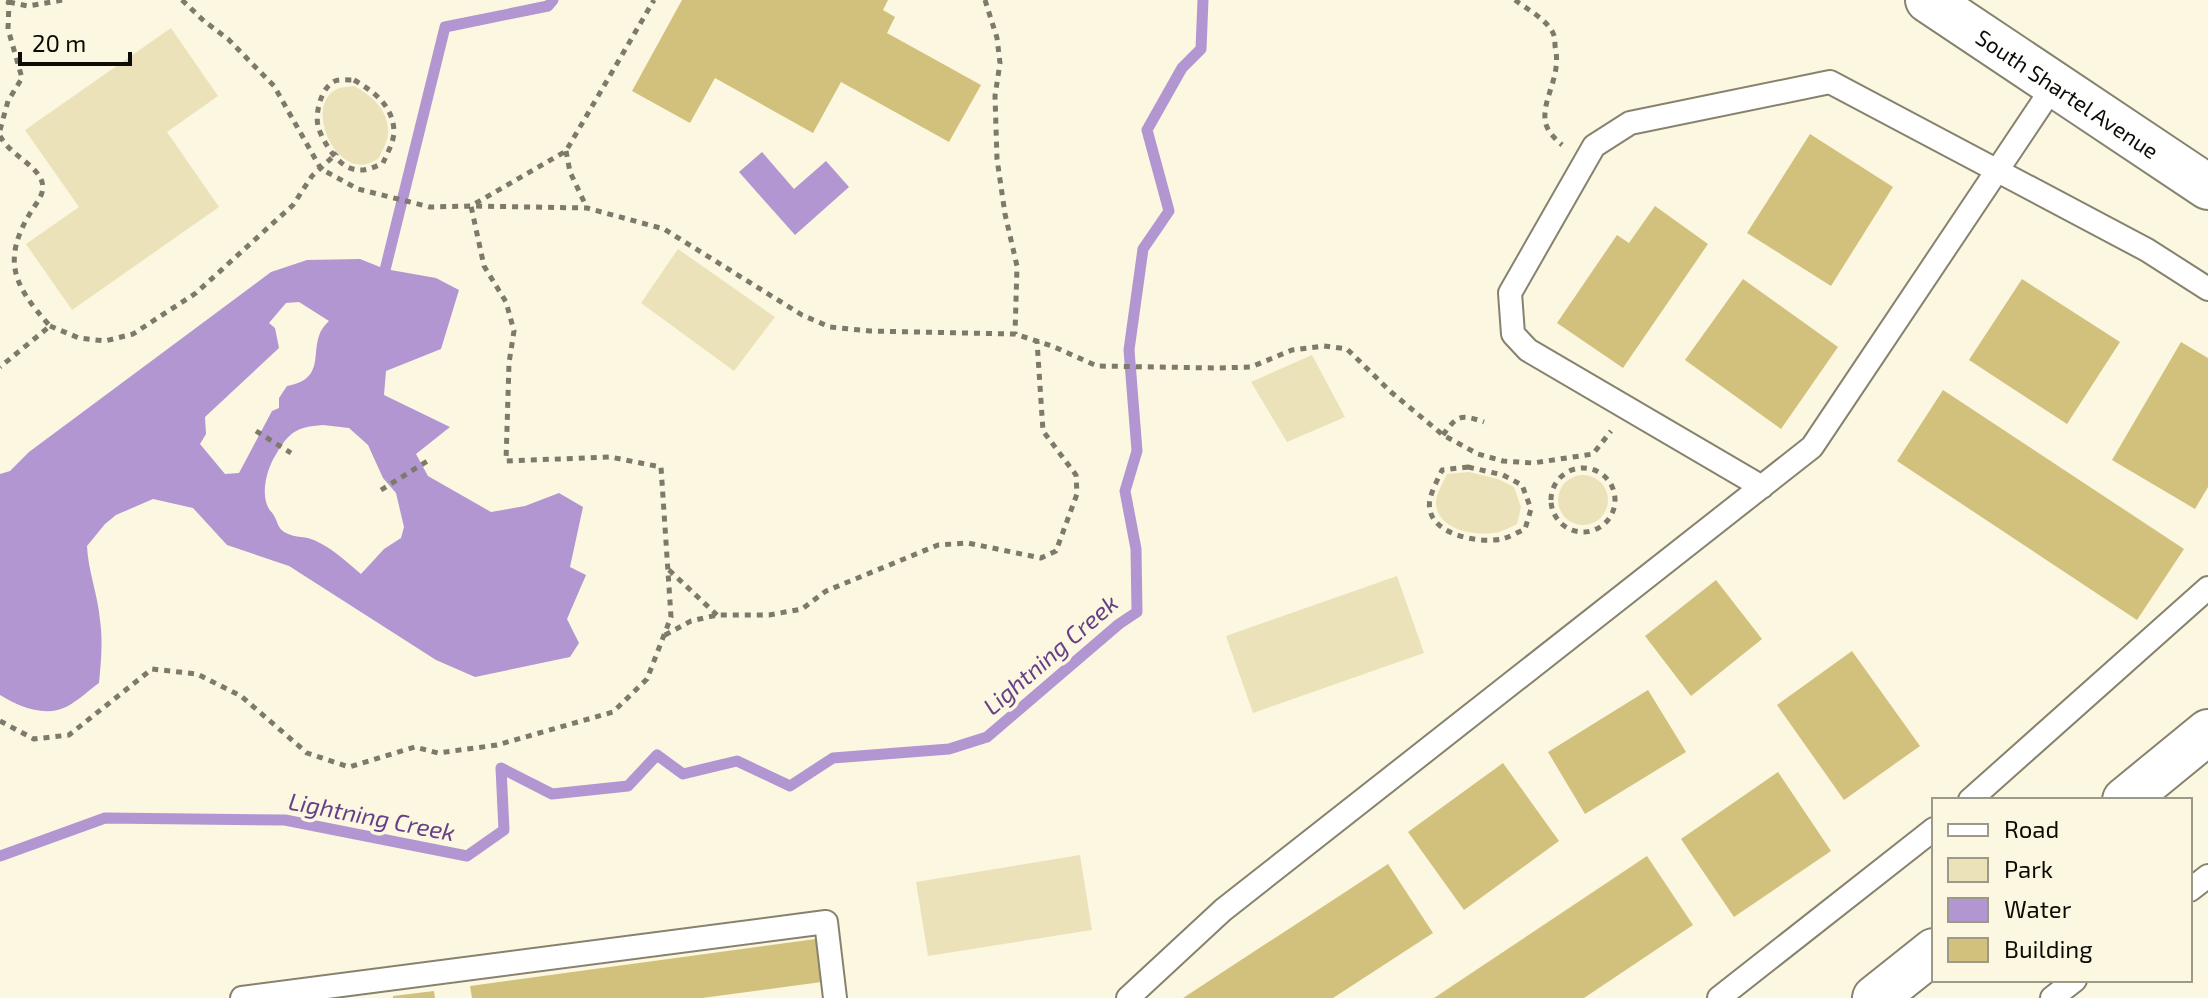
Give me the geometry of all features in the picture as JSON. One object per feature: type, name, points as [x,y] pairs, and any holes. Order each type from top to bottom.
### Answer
[{"type":"street","name":"South Shartel Avenue","points":[[1928,0],[2208,187]]},
{"type":"street","points":[[2127,798],[2208,732]]},
{"type":"street","points":[[1893,992],[1932,953]]},
{"type":"lane","points":[[1762,487],[1528,350],[1513,334],[1510,293],[1594,146],[1630,123],[1830,82],[2147,250],[2208,289]]},
{"type":"lane","points":[[1128,998],[1223,910],[1812,447],[2055,84]]},
{"type":"lane","points":[[1972,798],[2208,588]]},
{"type":"lane","points":[[1719,998],[1932,831]]},
{"type":"lane","points":[[2192,888],[2208,876]]},
{"type":"lane","points":[[242,998],[826,922],[835,998]]},
{"type":"lane","points":[[2052,998],[2072,982]]},
{"type":"path","points":[[0,130],[8,101],[22,78],[8,29],[6,1],[28,6],[63,0]]},
{"type":"path","points":[[182,0],[228,39],[274,86],[321,169],[358,189],[430,207],[587,208],[664,229],[802,315],[830,327],[870,331],[1015,334],[1097,366],[1251,367],[1292,350],[1324,346],[1347,349],[1391,392],[1443,435],[1478,454],[1503,461],[1533,463],[1593,454],[1628,408]]},
{"type":"path","points":[[471,206],[566,151],[654,0]]},
{"type":"path","points":[[985,0],[997,38],[1000,63],[995,96],[997,159],[1017,266],[1015,334]]},
{"type":"path","points":[[1515,0],[1535,14],[1553,33],[1557,54],[1556,73],[1545,122],[1553,137],[1583,166]]},
{"type":"path","points":[[354,80],[375,92],[391,113],[394,135],[383,163],[369,170],[351,169],[336,155],[318,126],[318,112],[324,91],[335,81],[354,80]]},
{"type":"path","points":[[0,136],[5,147],[42,179],[43,192],[20,231],[14,256],[15,277],[27,300],[50,326],[79,338],[105,341],[133,334],[196,293],[293,205],[312,176],[336,155]]},
{"type":"path","points":[[566,151],[570,172],[587,208]]},
{"type":"path","points":[[0,721],[34,739],[69,735],[152,669],[197,674],[241,696],[307,753],[349,767],[415,747],[438,753],[497,745],[613,712],[647,679],[671,617],[661,467],[610,457],[506,461],[509,363],[514,331],[506,302],[484,266],[471,206]]},
{"type":"path","points":[[0,367],[50,326]]},
{"type":"path","points":[[664,635],[691,621],[717,615],[769,615],[802,609],[826,591],[938,545],[968,543],[1041,558],[1056,551],[1077,494],[1076,475],[1043,431],[1037,341]]},
{"type":"path","points":[[1443,435],[1453,420],[1466,416],[1484,422]]},
{"type":"path","points":[[256,431],[291,453]]},
{"type":"path","points":[[381,490],[429,460]]},
{"type":"path","points":[[1468,467],[1503,475],[1522,485],[1531,509],[1525,529],[1503,539],[1472,540],[1444,531],[1432,517],[1429,502],[1442,470],[1468,467]]},
{"type":"path","points":[[1578,468],[1595,470],[1608,480],[1616,495],[1613,512],[1604,526],[1588,533],[1571,531],[1558,521],[1550,506],[1553,488],[1563,475],[1578,468]]},
{"type":"path","points":[[668,570],[717,615]]},
{"type":"green space","points":[[171,28],[218,96],[167,132],[219,207],[72,310],[26,244],[79,207],[25,130]]},
{"type":"green space","points":[[354,86],[378,105],[388,125],[387,139],[379,158],[367,164],[355,164],[334,149],[323,123],[327,98],[337,89]]},
{"type":"green space","points":[[678,249],[775,317],[734,371],[641,303]]},
{"type":"green space","points":[[1312,355],[1345,417],[1287,442],[1251,382]]},
{"type":"green space","points":[[1469,472],[1498,479],[1514,487],[1521,507],[1517,524],[1499,532],[1481,534],[1460,530],[1444,520],[1438,513],[1436,500],[1447,474]]},
{"type":"green space","points":[[1573,476],[1593,476],[1607,490],[1607,510],[1593,524],[1573,524],[1559,510],[1559,490]]},
{"type":"green space","points":[[1397,576],[1424,653],[1253,713],[1226,636]]},
{"type":"green space","points":[[1080,855],[1092,930],[928,956],[916,882]]},
{"type":"water","points":[[762,152],[794,189],[826,161],[849,187],[795,235],[739,172]]},
{"type":"water","points":[[360,259],[385,269],[436,278],[459,290],[441,349],[386,371],[384,395],[450,427],[416,454],[428,476],[491,512],[525,506],[559,493],[583,507],[570,567],[586,575],[567,619],[579,643],[570,657],[475,677],[436,660],[289,566],[227,545],[193,508],[153,499],[116,515],[87,546],[101,628],[99,683],[68,706],[51,711],[24,707],[0,695],[0,474],[10,471],[29,452],[271,272],[307,260]],"holes":[[[299,302],[329,321],[318,339],[312,371],[299,383],[287,386],[279,398],[279,408],[272,411],[239,473],[225,474],[200,444],[206,434],[205,417],[279,348],[275,328],[269,323],[286,303]],[[323,425],[349,428],[368,445],[383,478],[396,493],[404,527],[401,538],[384,549],[361,574],[322,544],[283,531],[266,503],[267,475],[285,441],[300,429]]]},
{"type":"building","points":[[682,0],[888,0],[883,10],[895,17],[887,33],[981,85],[949,142],[841,82],[813,133],[715,78],[690,123],[632,91]]},
{"type":"building","points":[[1810,134],[1893,187],[1831,286],[1747,233]]},
{"type":"building","points":[[1655,206],[1708,244],[1623,368],[1557,323],[1617,235],[1629,243]]},
{"type":"building","points":[[1743,279],[1838,347],[1781,429],[1685,360]]},
{"type":"building","points":[[2022,279],[2120,342],[2067,424],[1969,360]]},
{"type":"building","points":[[2181,342],[2208,358],[2208,487],[2195,509],[2112,460]]},
{"type":"building","points":[[1943,390],[2184,549],[2137,620],[1897,461]]},
{"type":"building","points":[[1716,580],[1762,639],[1691,696],[1645,636]]},
{"type":"building","points":[[1852,651],[1920,746],[1844,800],[1777,705]]},
{"type":"building","points":[[1648,690],[1686,752],[1585,814],[1548,752]]},
{"type":"building","points":[[1503,763],[1559,841],[1464,910],[1408,832]]},
{"type":"building","points":[[1778,772],[1831,851],[1734,917],[1681,839]]},
{"type":"building","points":[[1647,856],[1693,925],[1584,998],[1434,998]]},
{"type":"building","points":[[1388,864],[1433,933],[1333,998],[1183,998]]},
{"type":"building","points":[[823,938],[829,981],[702,998],[472,998],[470,986]]},
{"type":"building","points":[[434,991],[435,998],[393,998],[393,996]]},
{"type":"waterway","points":[[385,270],[445,27],[548,6],[553,0]]},
{"type":"waterway","name":"Lightning Creek","points":[[0,856],[105,818],[285,820],[467,856],[504,830],[501,768],[552,794],[628,786],[657,755],[683,774],[737,761],[790,786],[833,758],[949,749],[987,737],[1137,612],[1136,549],[1125,491],[1137,451],[1129,350],[1143,249],[1169,211],[1147,130],[1182,68],[1201,49],[1203,0]]}]
